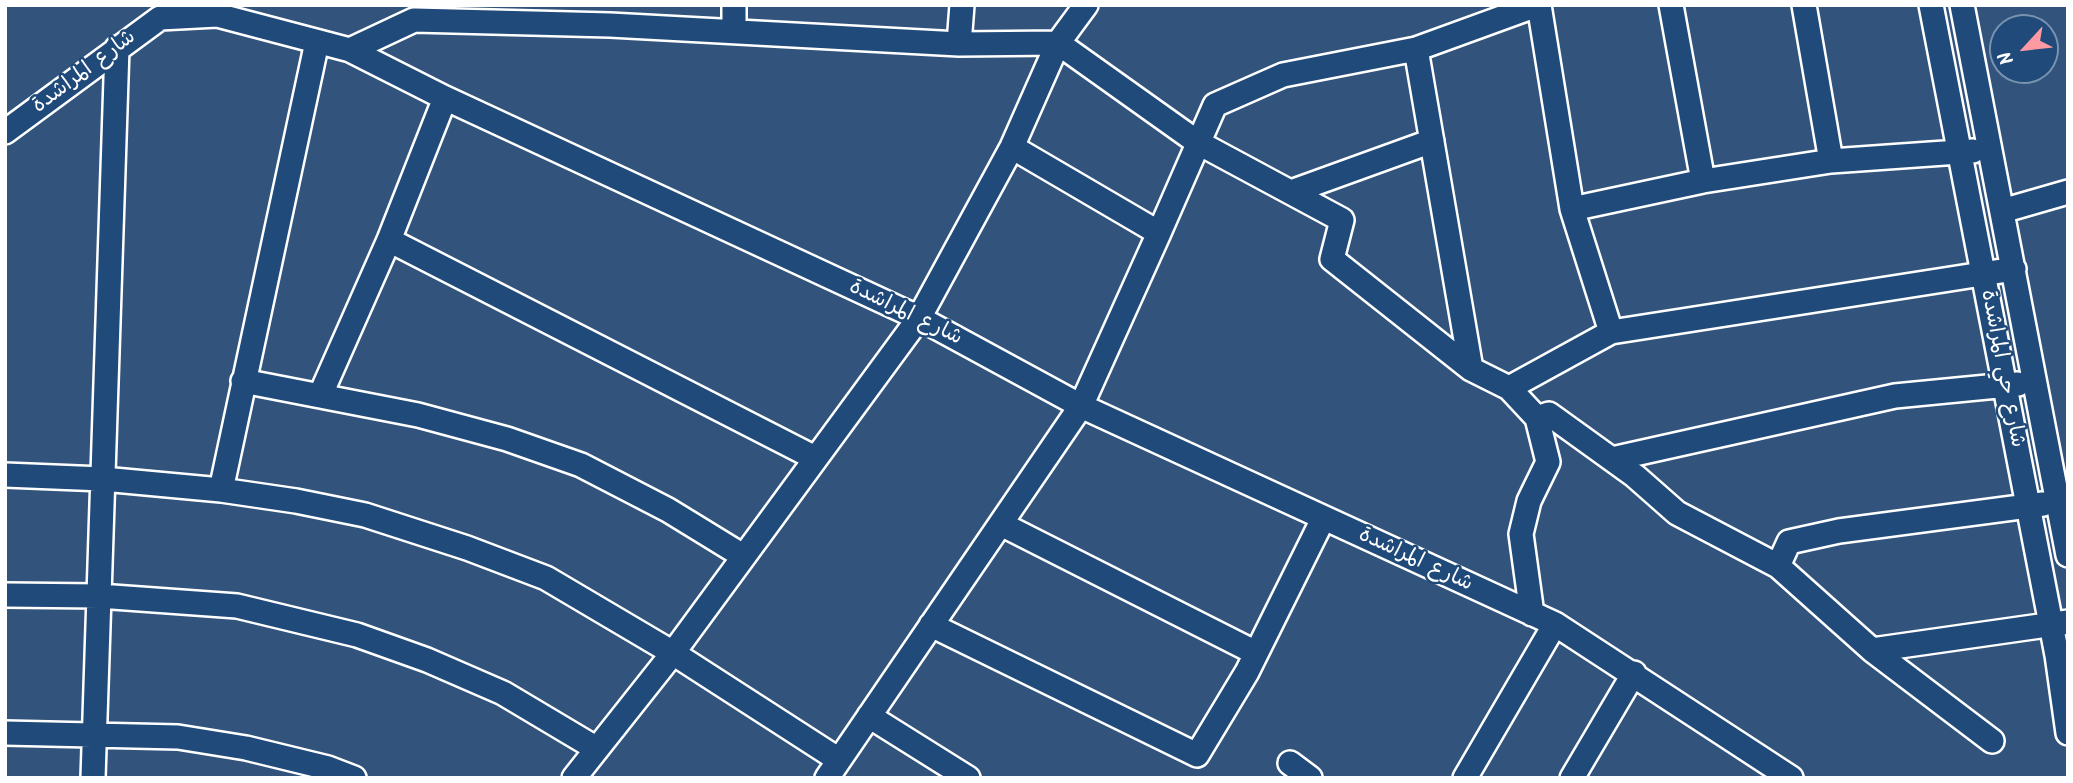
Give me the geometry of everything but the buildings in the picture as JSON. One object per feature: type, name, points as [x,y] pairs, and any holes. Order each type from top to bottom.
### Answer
[{"type":"street","points":[[734,5],[734,31]]},
{"type":"street","points":[[958,44],[962,5]]},
{"type":"street","points":[[574,778],[673,653],[919,318],[1012,147],[1058,43],[1086,5]]},
{"type":"street","points":[[5,475],[103,479],[221,489],[366,515],[467,548],[546,578],[673,653],[833,769],[1081,406],[1215,105],[1283,75],[1416,49],[1538,5],[1572,209],[1611,332]]},
{"type":"street","points":[[1671,5],[1703,181]]},
{"type":"street","points":[[1804,5],[1831,161]]},
{"type":"street","name":"شارع حي المراشدة","points":[[1931,5],[2028,506],[2059,623],[2068,733]]},
{"type":"street","name":"شارع حي المراشدة","points":[[1962,5],[2068,555]]},
{"type":"street","name":"شارع المراشدة","points":[[5,132],[160,18],[217,15],[268,26],[350,50],[445,98],[919,318],[1081,406],[1555,624],[1634,673],[1791,778]]},
{"type":"street","points":[[350,50],[414,20],[610,15],[734,31],[958,44],[1058,43],[1197,142],[1342,220],[1332,259],[1471,369],[1509,388],[1537,418],[1548,462],[1529,501],[1521,534],[1532,614]]},
{"type":"street","points":[[221,489],[317,42]]},
{"type":"street","points":[[93,778],[117,48]]},
{"type":"street","points":[[1416,49],[1471,369]]},
{"type":"street","points":[[320,396],[389,240],[445,98]]},
{"type":"street","points":[[1292,192],[1432,141]]},
{"type":"street","points":[[1012,147],[1160,233]]},
{"type":"street","points":[[1572,209],[1703,181],[1831,161],[1990,149]]},
{"type":"street","points":[[2002,211],[2068,191]]},
{"type":"street","points":[[389,240],[815,458]]},
{"type":"street","points":[[1509,388],[1611,332],[2014,269]]},
{"type":"street","points":[[243,381],[430,419],[507,439],[581,465],[668,510],[743,556]]},
{"type":"street","points":[[1612,459],[1895,396],[2035,383]]},
{"type":"street","points":[[1537,418],[1549,414],[1612,459],[1677,513],[1778,566],[1872,650],[1992,741]]},
{"type":"street","points":[[1778,566],[1788,542],[1839,531],[2059,502]]},
{"type":"street","points":[[931,625],[1197,755],[1256,653],[1324,519]]},
{"type":"street","points":[[1000,524],[1256,653]]},
{"type":"street","points":[[5,595],[99,596],[237,606],[357,635],[427,660],[503,693],[597,749]]},
{"type":"street","points":[[1872,650],[2059,623]]},
{"type":"street","points":[[1465,778],[1555,624]]},
{"type":"street","points":[[1572,778],[1634,673]]},
{"type":"street","points":[[869,716],[968,778]]},
{"type":"street","points":[[5,733],[178,737],[246,748],[328,768],[354,778]]},
{"type":"street","points":[[1290,763],[1310,778]]}]
